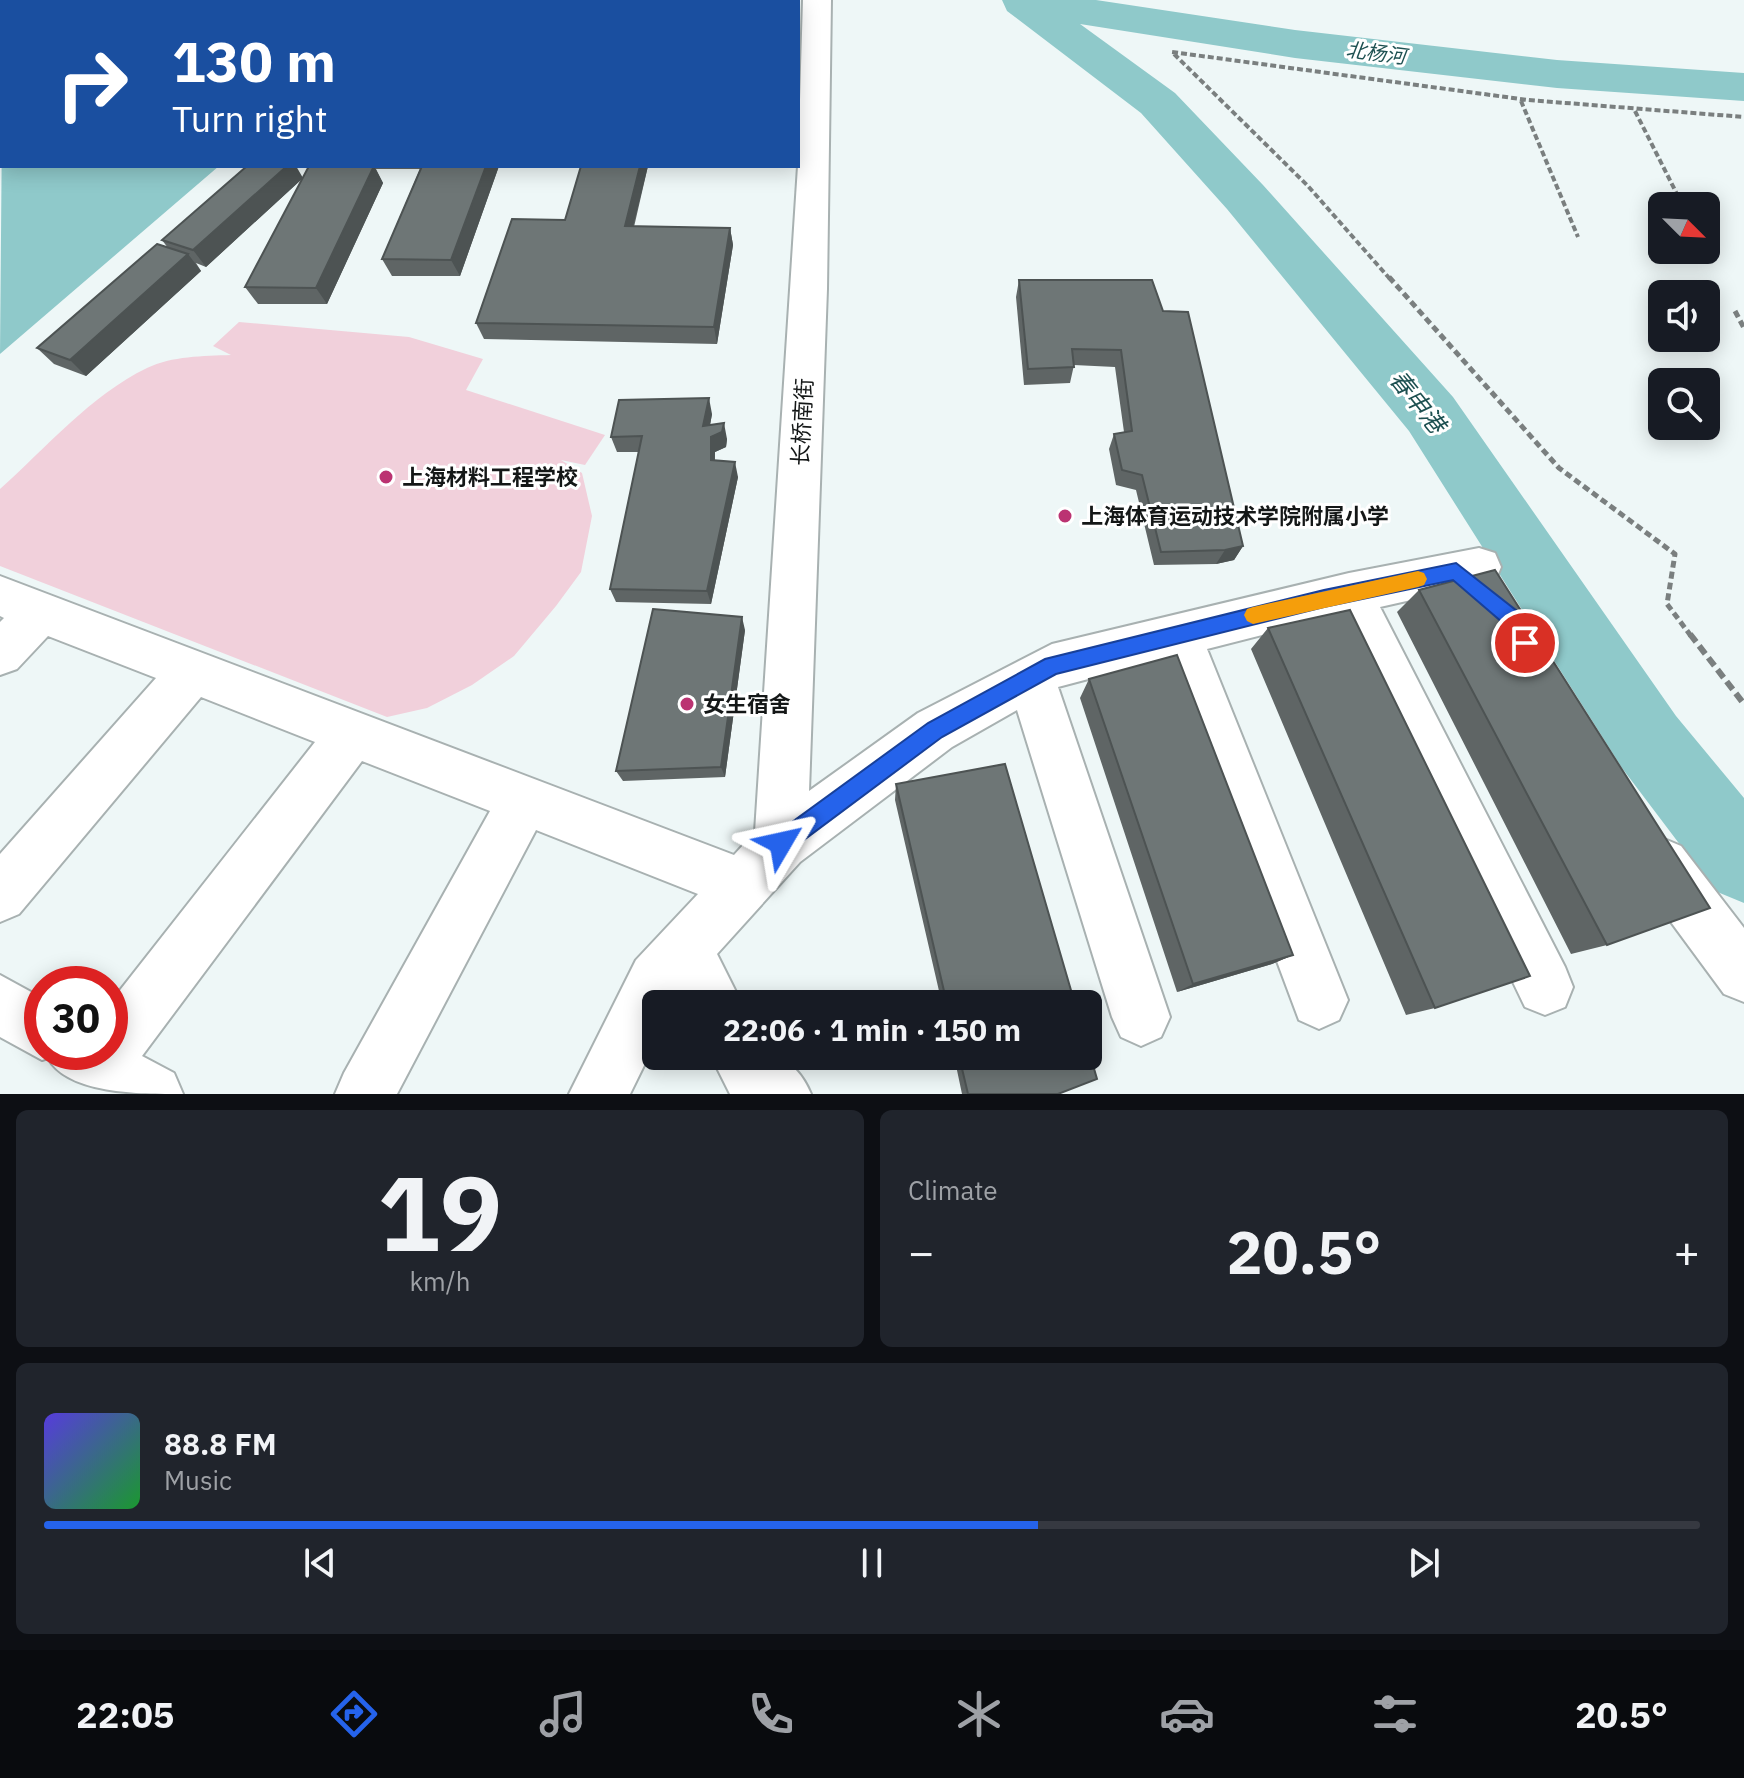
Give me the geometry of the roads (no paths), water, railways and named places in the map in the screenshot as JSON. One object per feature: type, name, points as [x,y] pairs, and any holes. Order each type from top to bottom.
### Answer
[{"type":"street","name":"长桥南街","points":[[781,843],[809,289],[817,0]]},
{"type":"street","points":[[599,1094],[656,980],[684,948],[781,843],[935,730],[1052,666],[1349,593],[1478,582]]},
{"type":"street","points":[[1349,593],[1545,987]]},
{"type":"street","points":[[0,654],[20,604],[743,885]]},
{"type":"street","points":[[1177,633],[1319,1000]]},
{"type":"street","points":[[0,895],[193,671]]},
{"type":"street","points":[[1031,677],[1141,1017]]},
{"type":"street","points":[[128,1021],[353,733]]},
{"type":"street","points":[[365,1094],[524,800]]},
{"type":"street","points":[[1633,821],[1650,849],[1744,974]]},
{"type":"street","points":[[684,948],[706,990]]},
{"type":"street","points":[[0,1004],[24,1019]]},
{"type":"street","points":[[108,1070],[153,1094]]},
{"type":"street","points":[[748,1070],[781,1094]]},
{"type":"water","points":[[2,168],[217,168],[0,354]]},
{"type":"waterway","name":"春申港","points":[[1022,2],[1158,103],[1245,197],[1431,414],[1649,742],[1744,862]]},
{"type":"waterway","name":"北杨河","points":[[1030,3],[1295,44],[1557,74],[1744,87]]},
{"type":"place","name":"上海材料工程学校","points":[[386,477]]},
{"type":"place","name":"上海体育运动技术学院附属小学","points":[[1065,516]]},
{"type":"place","name":"女生宿舍","points":[[687,704]]}]
